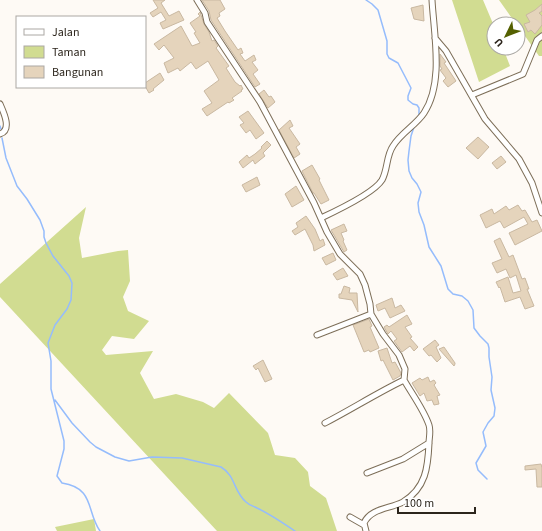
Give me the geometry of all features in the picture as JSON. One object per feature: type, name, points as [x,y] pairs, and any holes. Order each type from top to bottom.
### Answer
[{"type":"street","points":[[197,0],[205,13],[208,22],[260,102],[340,254],[360,274],[365,285],[371,314],[379,328],[399,355],[405,369],[404,380],[430,426],[427,470],[422,481],[415,491],[402,502],[369,515],[364,525],[366,531]]},
{"type":"street","points":[[321,218],[352,202],[381,181],[387,165],[389,153],[394,144],[423,115],[431,101],[436,80],[432,0]]},
{"type":"street","points":[[472,95],[523,74],[537,40],[542,36]]},
{"type":"street","points":[[434,37],[446,51],[485,118],[519,159],[532,183],[542,211]]},
{"type":"street","points":[[0,104],[6,127],[1,134]]},
{"type":"street","points":[[317,335],[371,314]]},
{"type":"street","points":[[325,424],[404,380]]},
{"type":"street","points":[[367,473],[403,459],[429,443]]},
{"type":"street","points":[[350,517],[364,525]]},
{"type":"green space","points":[[452,0],[483,0],[490,16],[486,16],[486,56],[506,56],[510,66],[479,82]]},
{"type":"green space","points":[[499,0],[542,0],[542,56],[539,56],[526,37],[526,16],[510,16]]},
{"type":"green space","points":[[86,207],[79,238],[82,258],[128,250],[130,281],[123,297],[128,311],[149,321],[134,339],[112,336],[102,350],[106,355],[153,351],[140,373],[154,399],[176,394],[203,402],[214,408],[229,393],[268,433],[275,455],[295,458],[308,472],[310,486],[326,498],[337,531],[217,531],[0,297],[0,284]]},
{"type":"green space","points":[[94,519],[96,531],[57,531],[55,527]]},
{"type":"building","points":[[153,0],[165,0],[161,3],[169,16],[179,11],[184,20],[163,29],[160,23],[166,20],[161,12],[153,17],[150,13],[158,8]]},
{"type":"building","points":[[202,0],[220,0],[225,9],[219,13],[220,16],[217,18],[238,50],[241,48],[243,53],[240,54],[245,61],[254,55],[256,60],[252,62],[258,70],[253,74],[260,84],[255,87],[211,20],[209,11]]},
{"type":"building","points":[[542,4],[542,11],[539,13],[542,16],[542,25],[535,34],[531,30],[528,32],[526,28],[526,23],[530,22],[526,15]]},
{"type":"building","points":[[423,5],[424,21],[414,19],[411,8]]},
{"type":"building","points":[[200,12],[212,41],[214,40],[218,46],[216,48],[229,66],[226,68],[235,82],[240,86],[241,85],[243,89],[232,98],[234,100],[229,103],[228,102],[207,116],[202,109],[212,103],[204,91],[219,80],[208,61],[196,69],[191,62],[180,71],[178,68],[168,73],[164,63],[174,58],[164,45],[159,50],[154,44],[181,26],[192,46],[200,43],[194,33],[196,32],[190,23],[200,16],[198,14]]},
{"type":"building","points":[[440,54],[456,81],[448,87],[443,81],[446,78],[440,70],[442,69],[440,66]]},
{"type":"building","points":[[160,73],[164,80],[149,93],[146,88],[146,82]]},
{"type":"building","points":[[264,90],[275,102],[268,108],[259,94]]},
{"type":"building","points":[[248,111],[264,133],[256,139],[250,130],[246,133],[240,125],[244,123],[239,117]]},
{"type":"building","points":[[290,120],[293,126],[289,128],[300,144],[296,147],[300,154],[294,158],[279,130]]},
{"type":"building","points":[[478,137],[489,147],[478,159],[466,148]]},
{"type":"building","points":[[267,141],[271,145],[263,153],[265,156],[255,164],[253,160],[243,168],[239,162],[247,155],[249,158],[255,154]]},
{"type":"building","points":[[501,156],[506,162],[497,169],[492,163]]},
{"type":"building","points":[[312,165],[329,200],[321,204],[313,193],[302,171]]},
{"type":"building","points":[[257,177],[260,185],[246,192],[242,185]]},
{"type":"building","points":[[296,186],[304,200],[292,207],[285,194]]},
{"type":"building","points":[[518,205],[522,211],[525,210],[532,222],[537,220],[542,231],[515,245],[509,233],[528,224],[524,217],[504,228],[500,221],[486,228],[480,215],[492,209],[494,214],[506,206],[509,210]]},
{"type":"building","points":[[306,216],[315,229],[320,241],[323,239],[325,245],[314,251],[313,245],[305,229],[295,235],[292,231],[298,227],[296,223]]},
{"type":"building","points":[[344,224],[347,231],[341,233],[347,250],[344,252],[331,230]]},
{"type":"building","points":[[500,238],[509,257],[513,255],[522,279],[525,278],[529,289],[527,289],[534,306],[525,309],[520,297],[505,302],[500,287],[499,288],[496,282],[508,277],[513,293],[521,291],[516,275],[510,278],[506,269],[497,273],[492,263],[502,259],[494,241]]},
{"type":"building","points":[[333,253],[336,260],[326,265],[322,258]]},
{"type":"building","points":[[343,268],[348,276],[337,280],[333,274]]},
{"type":"building","points":[[344,286],[350,288],[349,293],[357,293],[358,312],[352,300],[339,298],[339,294],[341,294]]},
{"type":"building","points":[[392,298],[395,308],[401,305],[405,311],[390,318],[385,308],[378,311],[376,305]]},
{"type":"building","points":[[407,315],[412,324],[405,327],[412,337],[410,338],[418,347],[414,351],[410,346],[402,352],[394,341],[397,339],[391,331],[388,334],[384,327],[387,325],[389,327]]},
{"type":"building","points":[[369,319],[372,326],[370,327],[379,348],[370,352],[369,350],[364,352],[353,325]]},
{"type":"building","points":[[435,340],[439,345],[436,347],[441,358],[437,362],[423,349]]},
{"type":"building","points":[[444,347],[455,363],[454,366],[439,349]]},
{"type":"building","points":[[387,348],[392,363],[395,362],[401,373],[400,376],[393,380],[383,360],[381,361],[378,351]]},
{"type":"building","points":[[263,360],[272,379],[265,382],[258,368],[256,370],[253,366]]},
{"type":"building","points":[[428,377],[430,382],[434,380],[436,383],[434,385],[440,395],[437,396],[439,404],[434,405],[432,400],[427,401],[424,393],[420,396],[412,383],[420,378],[422,380]]},
{"type":"building","points":[[541,464],[542,487],[537,487],[536,469],[525,470],[525,466]]},
{"type":"waterway","points":[[366,0],[378,10],[387,41],[387,54],[389,58],[398,63],[411,88],[408,100],[417,105],[419,108],[419,115]]},
{"type":"waterway","points":[[414,127],[409,151],[409,171],[421,192],[418,203],[419,212],[424,225],[429,247],[441,266],[448,289],[453,294],[462,296],[468,301],[473,310],[474,328],[488,344],[489,348],[492,377],[491,390],[495,408],[494,416],[483,432],[486,446],[476,463],[478,470],[487,479]]},
{"type":"waterway","points":[[2,138],[6,158],[17,186],[40,220],[46,243],[53,256],[69,276],[72,283],[71,300],[67,309],[55,325],[48,343],[51,361],[51,389],[64,441],[64,449],[57,476],[62,483],[73,486],[85,495],[100,531]]},
{"type":"waterway","points":[[55,400],[72,423],[96,447],[115,457],[129,461],[152,457],[182,458],[221,467],[232,479],[242,498],[247,503],[262,510],[295,531]]}]
